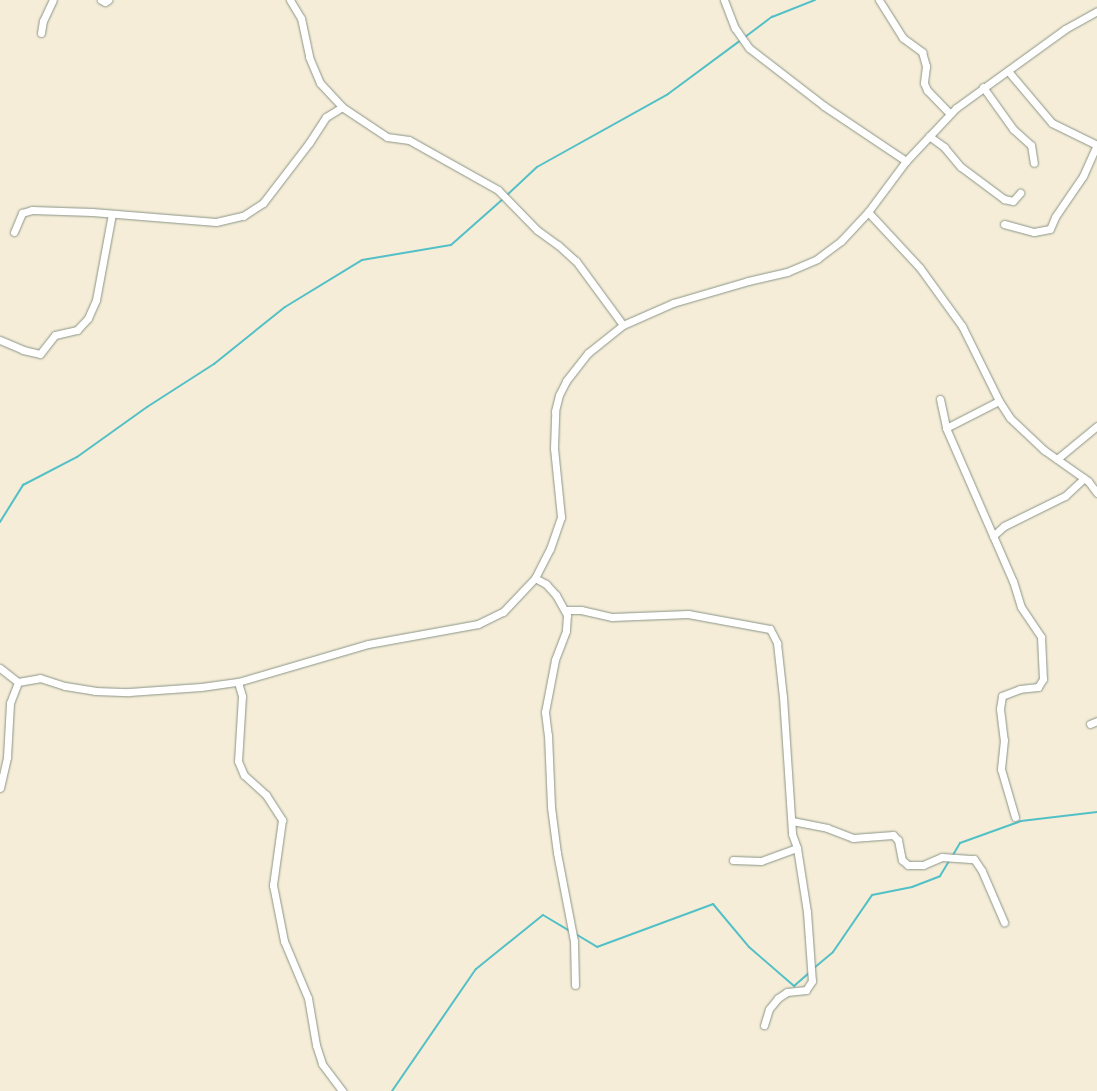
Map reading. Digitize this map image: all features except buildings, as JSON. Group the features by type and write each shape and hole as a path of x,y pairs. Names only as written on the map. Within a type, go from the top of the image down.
{"street":[{"path":"41,33 43,21 53,0"},
{"path":"101,0 105,2 108,0"},
{"path":"290,0 301,18 309,57 320,83 342,107 387,137 409,140 498,190 537,230 576,261 623,325"},
{"path":"724,0 735,28 750,48 824,106 906,161"},
{"path":"879,0 903,38 922,52 926,66 924,83 927,90 950,114"},
{"path":"0,668 18,682 40,678 80,689 129,692 201,687 238,682 339,651 408,636 478,624 503,612 535,578 550,549 561,517 554,448 555,411 559,395 588,353 623,325 673,303 748,280 787,272 817,259 841,242 868,212 906,161 950,114 982,86 1008,71 1065,29 1097,11"},
{"path":"1004,224 1034,232 1050,229 1055,217 1083,176 1097,145 1052,123 1008,71"},
{"path":"982,86 1013,129 1030,145 1034,163"},
{"path":"14,232 22,213 32,210 216,222 243,216 263,203 310,143 326,117 342,107"},
{"path":"929,136 944,147 961,167 1004,200 1013,201 1020,193"},
{"path":"868,212 920,268 962,326 999,401 1010,418 1044,450 1084,478 1097,493"},
{"path":"0,340 24,350 40,354 55,335 77,330 88,318 96,300 112,214"},
{"path":"940,398 946,428 1013,581 1021,607 1040,637 1044,664 1043,679 1038,687 1020,689 1002,696 1000,709 1004,740 1001,769 1015,817"},
{"path":"946,428 999,401"},
{"path":"1057,459 1097,426"},
{"path":"993,536 1004,526 1065,496 1084,478"},
{"path":"535,578 546,584 567,615 566,631 555,660 545,712 548,735 551,807 557,853 574,941 575,985"},
{"path":"565,610 581,610 612,617 688,614 770,629 777,643 783,697 792,834 797,848 807,912 812,982 806,990 787,992 778,998 769,1009 764,1025"},
{"path":"0,788 7,757 10,703 18,682"},
{"path":"238,682 242,696 238,761 244,774 266,795 282,820 273,886 284,941 308,998 316,1045 322,1064 342,1091"},
{"path":"792,821 827,828 853,838 893,835 898,840 902,860 908,865 924,865 942,857 974,859 982,871 1004,922"},
{"path":"733,860 761,861 797,848"}],"waterway":[{"path":"745,37 772,17 815,0"},
{"path":"506,196 537,167 668,94 741,40"},
{"path":"0,522 23,485 77,457 147,407 214,364 285,307 362,260 451,245 503,199"},
{"path":"953,855 960,843 1021,821 1097,812"},
{"path":"814,968 833,952 872,895 912,887 940,876 949,861"},
{"path":"574,933 597,947 713,904 749,947 794,986 809,973"},
{"path":"392,1091 476,969 543,915 570,931"}]}
